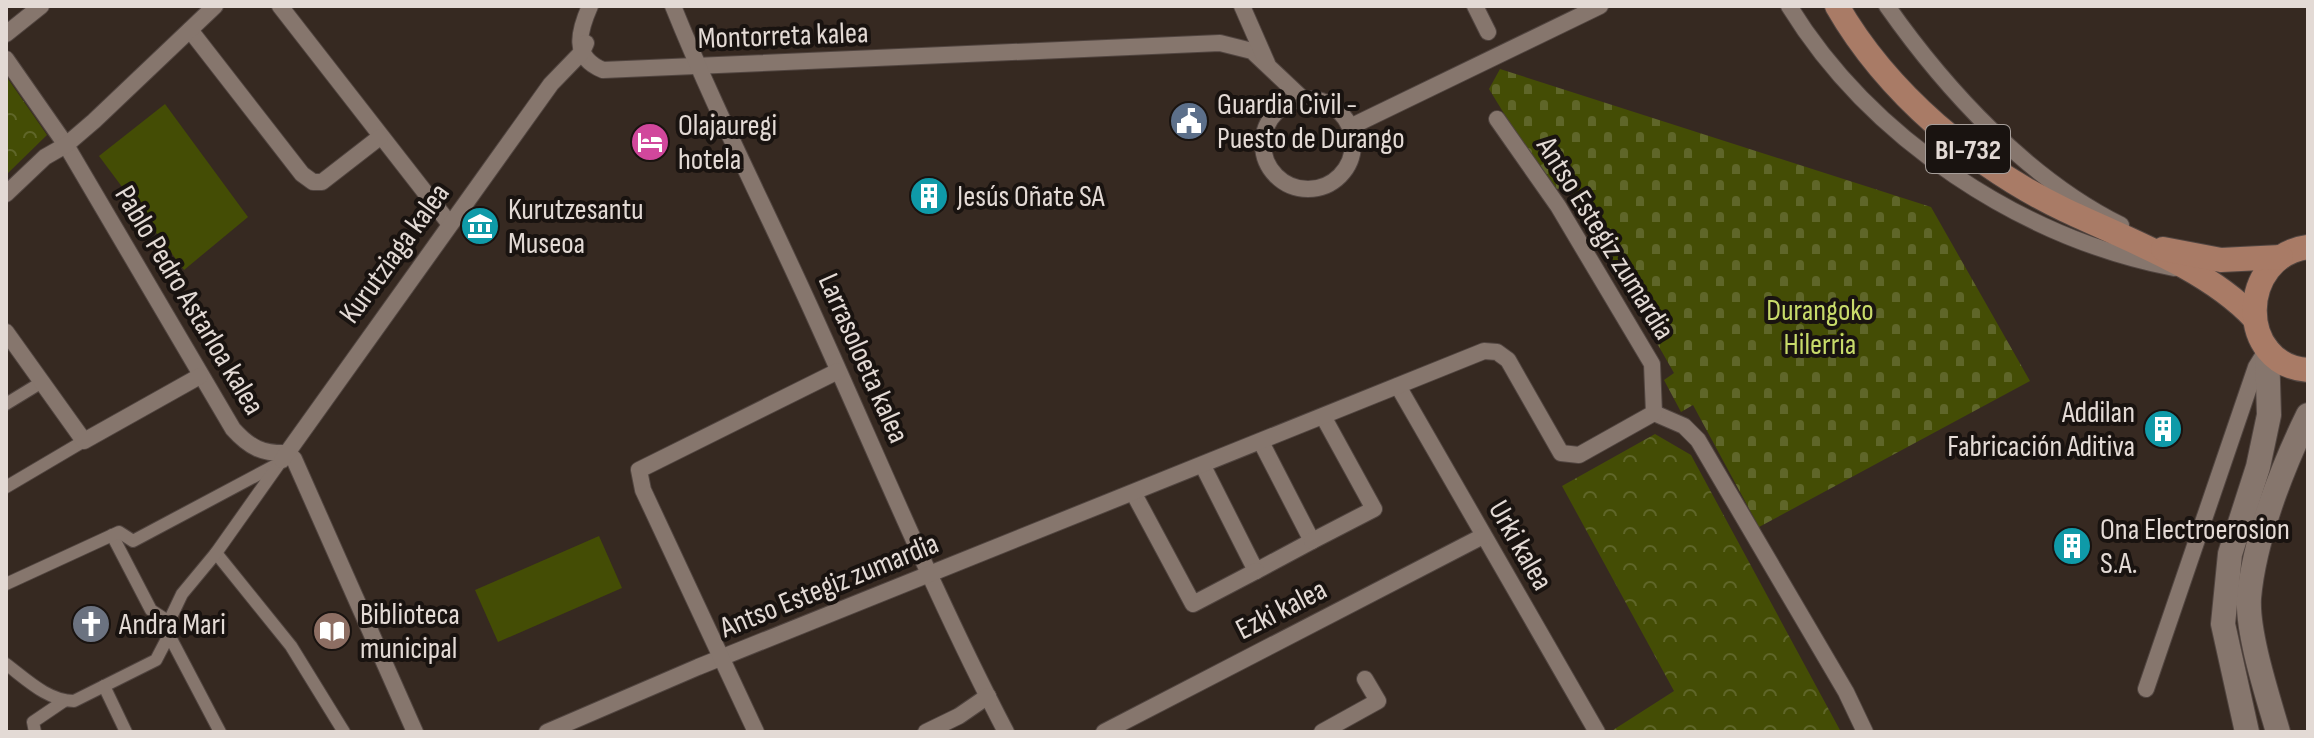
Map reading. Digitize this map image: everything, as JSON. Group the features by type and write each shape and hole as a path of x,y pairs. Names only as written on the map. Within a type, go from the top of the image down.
{"main road":[{"name":"BI-732","path":"1837,6 1882,67 1938,126 2002,175 2137,244 2187,262 2254,318 2267,349"},
{"name":"BI-732","path":"2187,262 2221,260 2299,247"},
{"name":"BI-732","path":"2254,318 2258,284 2299,247"},
{"path":"2267,349 2283,362 2308,370"},
{"path":"2247,732 2223,624 2230,554 2258,467 2269,415 2267,349"},
{"path":"2278,732 2260,665 2249,600 2269,506 2308,415"}],"street":[{"path":"6,34 41,6"},
{"path":"6,194 45,157 66,145 215,6"},
{"path":"280,6 449,223"},
{"name":"Larrasoloeta kalea","path":"673,6 697,66 1006,732"},
{"path":"1242,6 1265,50 1279,109"},
{"path":"1475,6 1488,32"},
{"path":"1350,127 1600,6"},
{"path":"1789,6 1838,72 1886,121 1924,154 1986,195 2082,239 2144,262 2187,262"},
{"path":"587,58 590,7"},
{"path":"1894,10 1957,96 2002,140 2061,187 2187,262"},
{"path":"190,30 302,174 313,182 322,182 380,137"},
{"name":"Montorreta kalea","path":"587,58 603,70 1205,43 1240,46 1252,51 1303,99"},
{"name":"Kurutziaga kalea","path":"283,458 449,223 558,77 587,58"},
{"name":"Pablo Pedro Astarloa kalea","path":"6,59 66,145 200,376 242,439 253,449 283,458"},
{"path":"1303,99 1331,105 1350,127 1352,155 1347,168 1325,187 1297,189 1273,174 1262,147 1264,133 1279,109 1303,99"},
{"name":"Antso Estegiz zumardia","path":"547,732 722,658 1484,351 1497,352 1508,360 1561,453 1579,455 1654,413 1652,364 1558,206 1497,119"},
{"path":"6,332 84,441"},
{"path":"2146,689 2256,367 2267,349"},
{"path":"756,732 643,490 639,470 838,371"},
{"path":"6,487 200,376"},
{"path":"6,404 42,382"},
{"name":"Urki kalea","path":"1398,386 1597,732"},
{"path":"1654,413 1684,426 1698,440 1865,732"},
{"path":"1134,494 1193,604 1374,509 1324,418"},
{"path":"1261,442 1312,541"},
{"path":"6,664 46,694 64,701 74,701 156,660 182,594 216,553 283,458"},
{"path":"6,584 119,532 133,541 283,458 294,459 415,732"},
{"path":"1203,466 1256,571"},
{"path":"112,535 151,610 170,629 220,732"},
{"name":"Ezki kalea","path":"1104,732 1483,536"},
{"path":"216,553 291,646 344,732"},
{"path":"1322,732 1378,701 1365,679"},
{"path":"104,686 126,732"},
{"path":"926,732 959,716 988,696"},
{"path":"35,732 33,722 64,701"}],"green space":[{"name":"Durangoko Hilerria","path":"1500,69 1931,207 2030,381 1759,527 1693,405 1681,412 1664,380 1674,373 1565,182 1558,189 1549,187 1489,89"},
{"path":"6,76 47,135 6,175"},
{"path":"165,104 248,217 184,270 99,156"},
{"path":"1655,434 1691,455 1841,732 1610,732 1674,691 1562,486"},
{"path":"599,536 622,588 498,642 475,590"}],"place":[{"name":"Guardia Civil - Puesto de Durango","path":"1189,121"},
{"name":"Olajauregi hotela","path":"650,142"},
{"name":"Jesús Oñate SA","path":"929,196"},
{"name":"Kurutzesantu Museoa","path":"480,226"},
{"name":"Addilan Fabricación Aditiva","path":"2163,429"},
{"name":"Ona Electroerosion S.A.","path":"2072,546"},
{"name":"Andra Mari","path":"91,624"},
{"name":"Biblioteca municipal","path":"332,631"}]}
